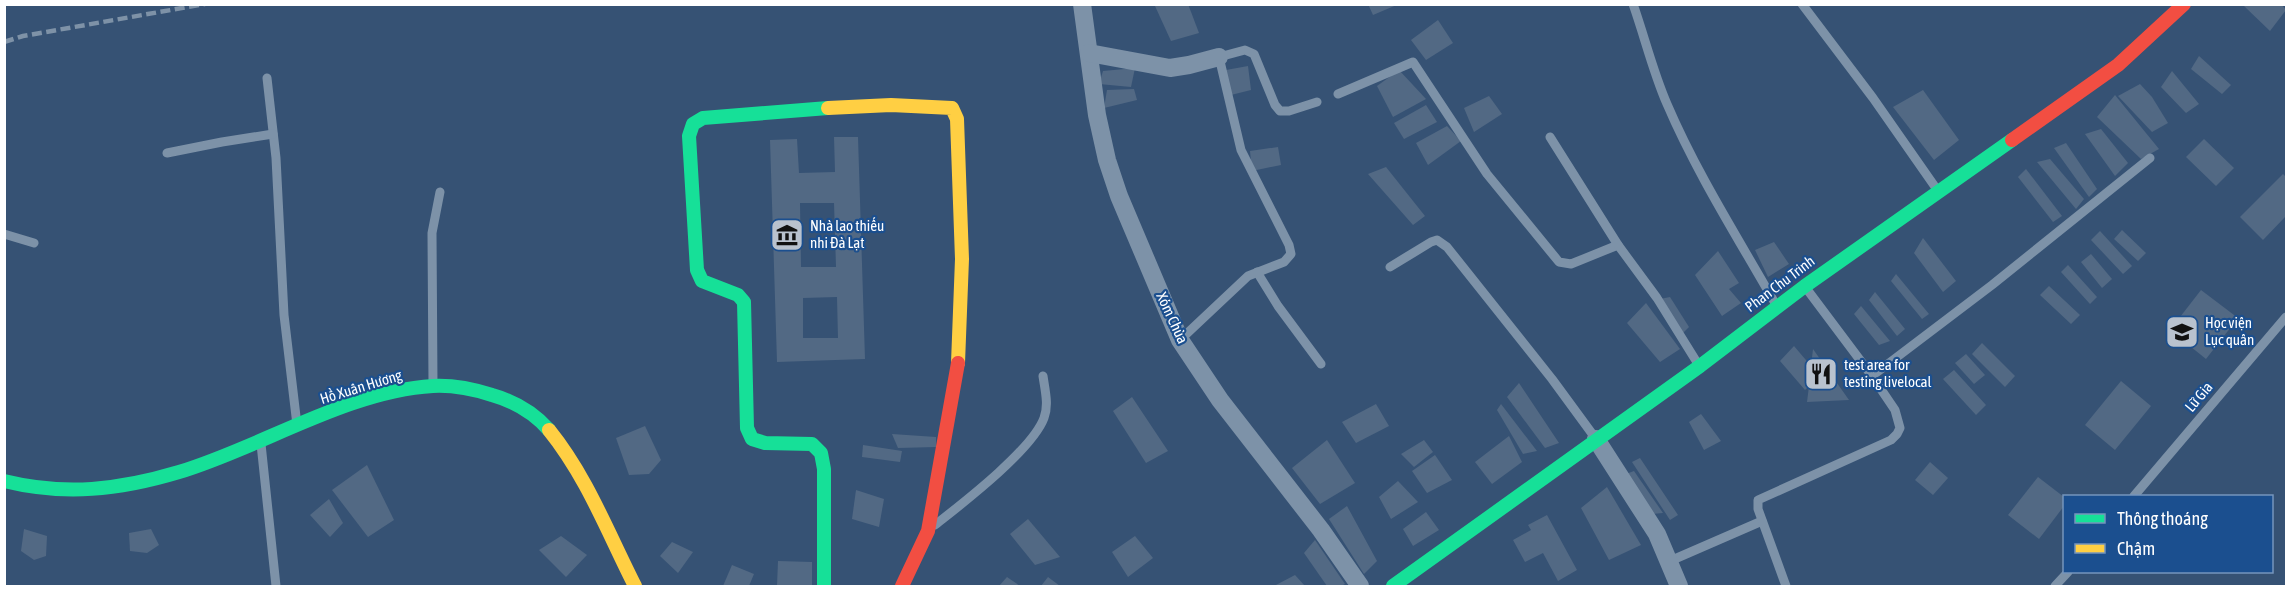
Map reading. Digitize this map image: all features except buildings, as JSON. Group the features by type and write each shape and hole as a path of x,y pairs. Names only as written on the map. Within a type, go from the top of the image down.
{"main road":[{"name":"Phan Chu Trinh","path":"1393,586 1700,366 1805,286 1938,191 2036,125 2118,64 2184,4"},
{"path":"824,586 824,470 821,453 812,444 765,443 752,439 747,428 744,302 738,295 702,281 698,270 688,136 693,124 704,118 861,107 927,106 952,108 957,119 962,259 958,362 928,531 902,586"},
{"name":"Hồ Xuân Hương","path":"4,481 28,489 53,492 77,493 108,489 171,473 384,395 433,385 461,386 490,393 517,405 546,426 575,464 601,511 632,585"}],"street":[{"name":"Xóm Chùa","path":"1082,4 1097,115 1110,169 1119,196 1180,340 1220,400 1321,530 1360,586"},
{"path":"1089,53 1170,68 1189,66 1219,57"},
{"path":"1596,439 1657,534 1679,586"}],"lane":[{"path":"1633,4 1656,78 1667,105 1701,176 1777,307"},
{"path":"1802,4 1873,98 1938,191"},
{"path":"1180,340 1234,288 1257,272 1284,262 1291,254 1289,245 1241,150 1219,57 1245,50 1254,54 1258,58 1275,105 1280,111 1288,111 1317,102"},
{"path":"1338,94 1413,62 1487,174 1559,262 1571,264 1618,245"},
{"path":"267,78 273,134 284,315 297,426"},
{"path":"167,153 273,134"},
{"path":"1550,137 1618,245 1657,298 1700,366"},
{"path":"1872,376 1992,285 2150,158"},
{"path":"433,385 432,233 440,192"},
{"path":"4,234 34,243"},
{"path":"1390,267 1431,242 1437,240 1447,247 1552,379 1596,439"},
{"path":"1257,272 1278,306 1321,364"},
{"path":"1786,586 1758,510 1758,500 1870,449 1898,434 1900,428 1899,418 1872,376 1805,286"},
{"name":"Lữ Gia","path":"2135,495 2286,317"},
{"path":"928,531 1009,463 1035,433 1044,419 1047,406 1043,376"},
{"path":"261,441 276,586"},
{"path":"1670,561 1762,521"},
{"path":"2055,586 2067,573"}],"railway":[{"path":"4,42 23,36 205,4"}],"traffic: fast":[{"path":"824,586 824,469 821,453 812,444 765,443 752,439 747,428 744,302 738,295 702,281 697,270 689,136 693,124 703,118 828,108"},
{"path":"1393,586 1700,366 1805,286 2012,140"},
{"path":"4,481 27,486 70,489 92,489 135,483 179,472 210,461 369,398 401,390 433,386 463,388 500,398 530,413 549,430"}],"traffic: slow":[{"path":"828,108 891,105 952,108 957,119 962,259 958,363"},
{"path":"549,430 586,486 635,586"}],"traffic: jam":[{"path":"2012,140 2118,65 2184,4"},
{"path":"902,586 928,531 958,363"}],"place":[{"name":"Nhà lao thiếu nhi Đà Lạt","path":"787,235"},
{"name":"Học viện Lục quân","path":"2182,332"},
{"name":"test area for testing livelocal","path":"1821,374"}]}
